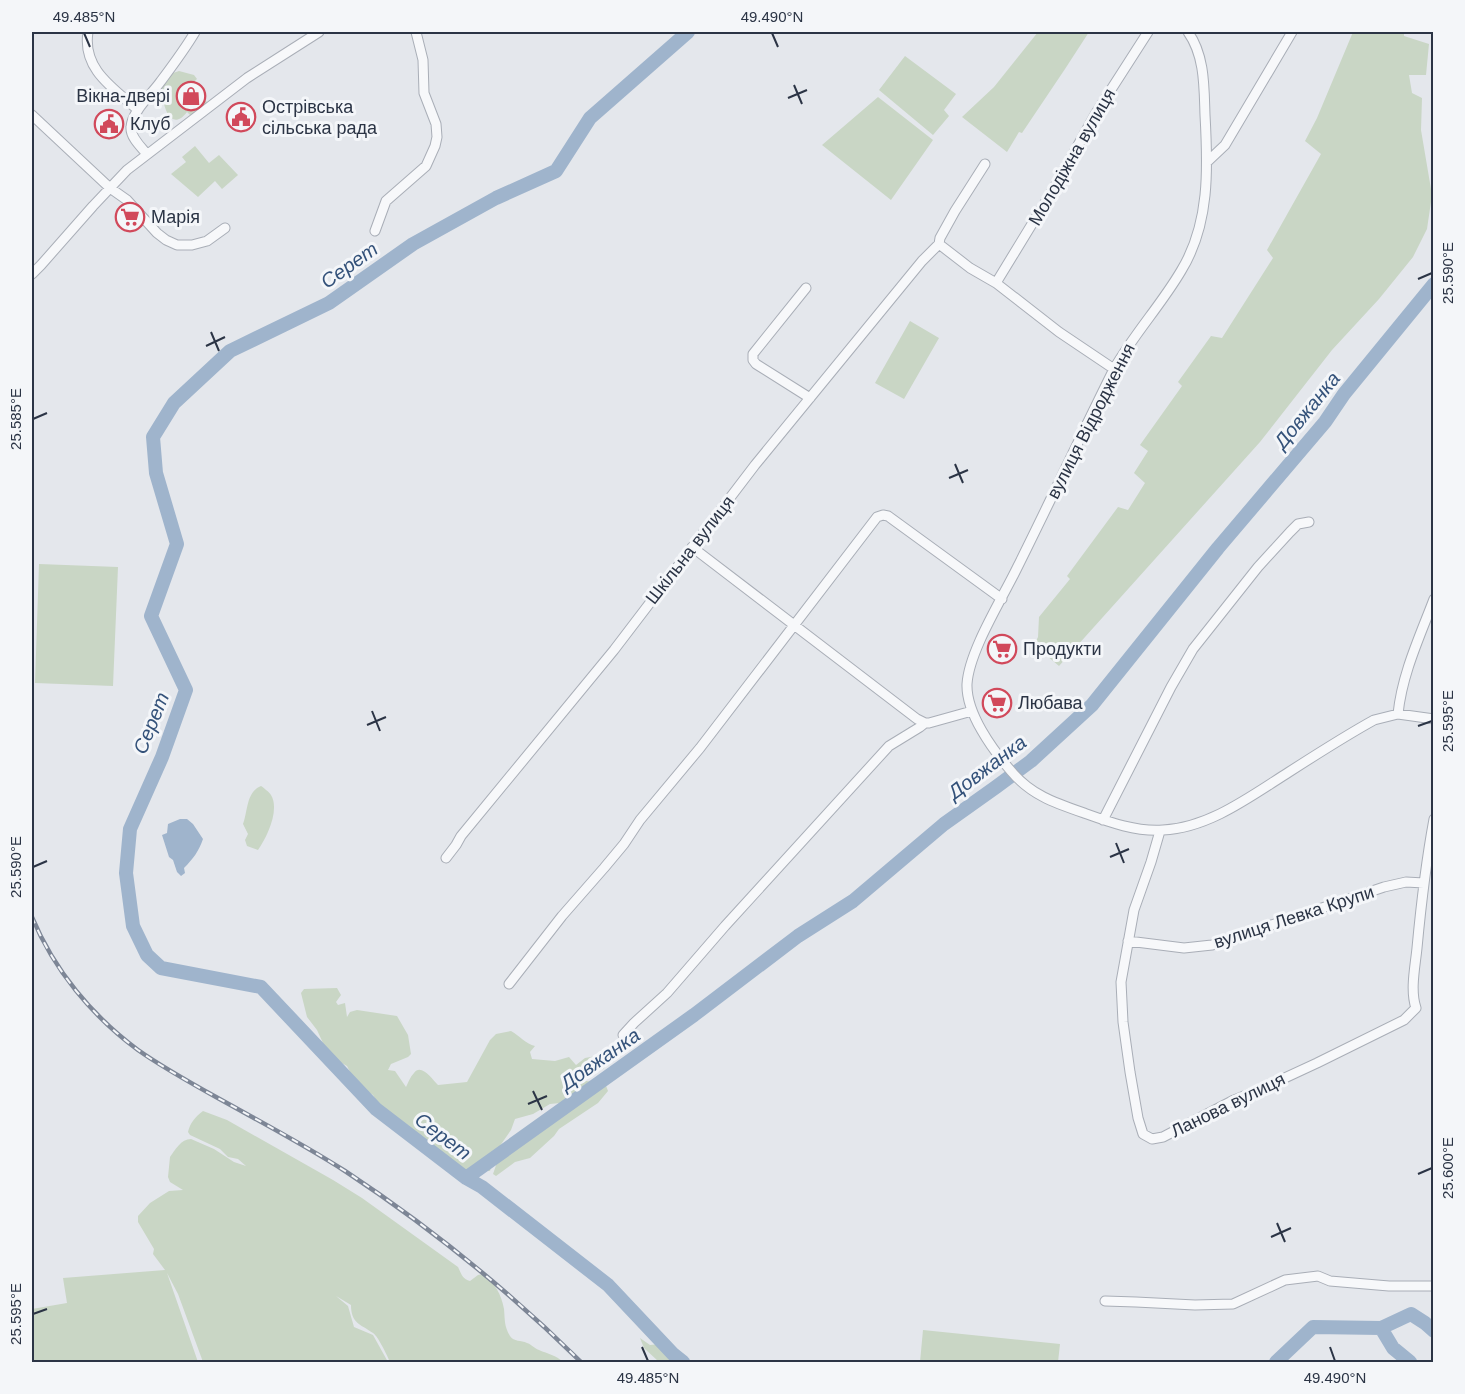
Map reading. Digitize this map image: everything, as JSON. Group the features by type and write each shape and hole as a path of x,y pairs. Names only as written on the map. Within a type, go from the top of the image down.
{"street":[{"path":"88,32 86,43 95,70 138,110"},
{"path":"147,154 130,130 132,122 138,110 160,83 195,32"},
{"path":"32,274 127,170 247,78 319,32"},
{"path":"375,231 386,201 426,166 437,138 436,124 424,93 423,60 416,32"},
{"name":"Молодіжна вулиця","path":"996,283 1054,188 1096,113 1148,32"},
{"name":"вулиця Відродження","path":"1160,831 1103,820 1039,796 1019,782 987,738 972,711 968,691 970,665 982,638 1114,369 1125,349 1168,291 1194,244 1202,219 1207,162 1204,78 1199,54 1188,32"},
{"path":"1207,162 1225,145 1292,32"},
{"path":"32,115 110,188 127,200 166,240 177,245 192,245 207,241 225,228"},
{"name":"Шкільна вулиця","path":"446,858 461,836 614,650 810,398 922,261 939,244 955,211 985,164"},
{"path":"939,244 970,268 996,283 1059,332 1114,369"},
{"path":"806,288 753,354 753,360 810,398"},
{"path":"509,984 700,748 877,517 888,516 1002,599"},
{"path":"1103,820 1171,687 1194,649 1274,549 1298,524 1309,522"},
{"path":"692,547 891,700 925,723"},
{"path":"1398,714 1400,697 1410,663 1434,599"},
{"path":"623,1035 667,993 889,746 925,723 972,711"},
{"path":"1160,831 1182,828 1222,813 1374,720 1398,714 1434,719"},
{"name":"Ланова вулиця","path":"1160,831 1134,910 1121,982 1123,1022 1138,1118 1143,1134 1152,1139 1163,1137 1234,1100 1262,1089 1404,1020 1416,1008 1413,1000 1414,979 1426,891 1425,866 1434,819"},
{"name":"вулиця Левка Крупи","path":"1128,941 1184,948 1212,945 1384,887 1406,882 1426,891"},
{"path":"1105,1301 1195,1305 1233,1304 1286,1280 1318,1276 1330,1281 1389,1286 1434,1286"}],"green space":[{"path":"1038,32 1089,32 1007,152 962,117 994,87"},
{"path":"1353,32 1404,32 1404,36 1429,44 1426,75 1409,75 1412,93 1422,98 1421,130 1432,195 1427,229 1413,257 1379,299 1332,350 1260,442 1059,666 1034,645 1038,637 1039,617 1070,579 1067,576 1118,507 1128,510 1145,483 1134,473 1148,451 1140,445 1182,386 1178,382 1211,336 1222,338 1273,258 1267,250 1321,154 1305,141"},
{"path":"905,56 956,94 944,110 949,116 933,135 879,90"},
{"path":"179,71 194,75 197,79 176,96 178,103 185,107 200,95 208,103 191,116 187,112 174,120 168,115 163,100 167,101 172,98 165,94 162,88 167,75"},
{"path":"878,97 933,140 891,200 822,145"},
{"path":"195,146 209,163 219,155 238,175 222,189 215,181 198,197 171,174 186,162 182,157"},
{"path":"910,321 939,338 904,399 875,383"},
{"path":"39,564 118,567 113,686 35,683"},
{"path":"261,786 271,795 274,808 268,831 258,850 247,846 245,840 248,834 243,824 250,797"},
{"path":"337,988 341,995 336,1002 338,1005 345,1003 347,1017 350,1012 357,1010 397,1016 408,1035 411,1054 391,1064 388,1070 395,1071 406,1087 417,1070 426,1073 438,1085 467,1082 490,1040 496,1034 511,1031 535,1046 530,1052 532,1059 555,1061 569,1057 576,1065 585,1058 596,1056 601,1062 608,1064 586,1078 586,1081 605,1083 608,1091 598,1103 559,1129 530,1158 515,1162 496,1176 493,1174 501,1151 526,1128 560,1103 550,1104 533,1114 515,1119 511,1130 495,1153 490,1171 460,1172 436,1154 421,1149 409,1126 385,1117 373,1095 356,1084 347,1066 329,1056 317,1030 307,1017 301,993 304,989"},
{"path":"203,1111 227,1120 362,1198 458,1267 465,1279 470,1281 483,1274 494,1285 501,1298 506,1326 512,1338 555,1356 563,1362 390,1362 375,1335 355,1319 351,1305 336,1296 348,1306 354,1327 373,1335 388,1362 203,1362 178,1294 167,1273 198,1362 32,1362 32,1309 67,1303 63,1278 165,1270 153,1254 154,1249 138,1222 138,1216 150,1203 169,1191 183,1190 170,1182 168,1177 170,1157 181,1143 191,1139 246,1166 238,1159 228,1157 220,1149 190,1135 188,1132 192,1123"},
{"path":"923,1330 1060,1344 1058,1362 920,1362"},
{"path":"640,1338 650,1345 660,1344 665,1347 673,1354 677,1362 659,1362 644,1348"}],"water":[{"path":"187,819 193,824 203,839 195,855 184,868 185,873 181,876 169,857 162,835 167,833 168,824"}],"waterway":[{"name":"Серет","path":"683,1362 608,1285 482,1187 466,1178 376,1109 261,987 161,968 147,955 133,926 126,873 130,829 162,757 186,690 151,616 177,544 156,473 153,437 174,403 230,351 329,303 413,244 496,198 556,171 590,118 688,32"},
{"name":"Довжанка","path":"466,1178 694,1015 798,936 853,901 944,824 1031,761 1092,705 1218,548 1325,422 1344,394 1434,284"},
{"path":"1381,1328 1411,1314 1434,1331"},
{"name":"Серет","path":"1276,1362 1313,1327 1381,1328 1393,1348 1410,1362"}],"railway":[{"path":"32,917 51,955 76,991 121,1037 166,1068 313,1151 377,1192 497,1285 581,1362"}],"place":[{"name":"Вікна-двері","path":"191,96"},
{"name":"Острівська сільська рада","path":"241,117"},
{"name":"Клуб","path":"109,124"},
{"name":"Марія","path":"130,217"},
{"name":"Продукти","path":"1002,649"},
{"name":"Любава","path":"997,703"}]}
